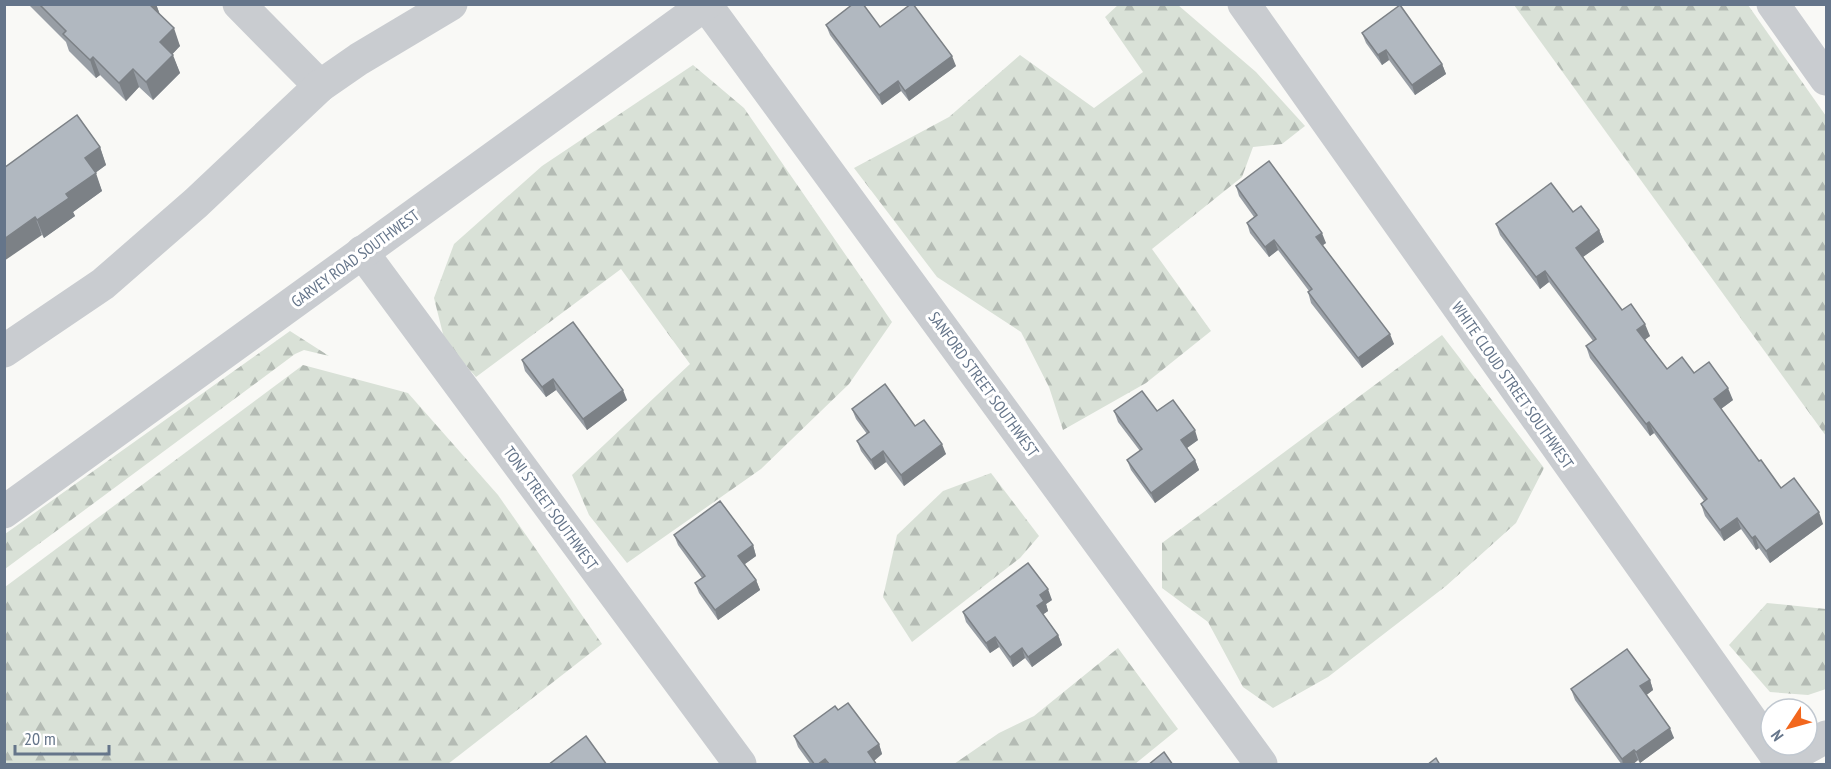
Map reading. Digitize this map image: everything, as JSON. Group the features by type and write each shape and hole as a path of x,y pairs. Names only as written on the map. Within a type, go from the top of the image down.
{"street":[{"path":"239,4 320,87"},
{"path":"4,351 103,284 196,203 320,87 359,59 451,4"},
{"name":"GARVEY ROAD SOUTHWEST","path":"4,512 706,4"},
{"name":"SANFORD STREET SOUTHWEST","path":"706,4 1261,765"},
{"name":"WHITE CLOUD STREET SOUTHWEST","path":"1244,4 1780,764"},
{"path":"1773,4 1827,79"},
{"name":"TONI STREET SOUTHWEST","path":"362,252 740,765"},
{"path":"1780,764 1827,737"}],"green space":[{"path":"1119,4 1178,5 1256,72 1305,126 1282,144 1253,147 1242,177 1152,249 1211,331 1146,383 1063,430 1049,387 1021,332 937,277 854,168 949,117 1020,55 1094,108 1143,72 1105,17"},
{"path":"1514,5 1748,5 1826,116 1826,436"},
{"path":"693,65 744,108 892,322 849,384 761,469 627,563 589,515 572,475 690,364 621,269 476,377 445,342 434,298 454,244 542,166"},
{"path":"290,331 329,356 304,350 295,354 5,569 5,534"},
{"path":"1442,335 1544,468 1516,523 1446,586 1328,677 1273,708 1243,687 1208,622 1162,588 1162,543"},
{"path":"303,365 408,393 498,495 602,644 448,764 5,764 5,587"},
{"path":"991,473 1039,536 1020,558 912,642 883,597 897,535 943,491"},
{"path":"1767,603 1826,609 1826,689 1808,695 1770,692 1729,645"},
{"path":"1118,648 1178,729 1135,764 954,764 999,733 1034,716"}],"building":[{"path":"39,4 149,4 174,28 160,42 173,55 146,82 133,69 119,83 93,57 90,60 63,34 66,31"},
{"path":"853,4 863,4 880,27 913,4 952,56 905,91 898,81 879,95 826,25"},
{"path":"1400,5 1442,64 1412,85 1386,50 1378,55 1362,33"},
{"path":"77,115 100,147 85,158 96,173 66,194 69,198 37,220 35,217 4,239 4,168"},
{"path":"1269,161 1322,233 1316,237 1390,334 1358,358 1308,292 1312,289 1274,240 1265,247 1247,223 1257,215 1236,186"},
{"path":"1551,183 1573,212 1581,206 1599,230 1576,248 1622,310 1631,304 1645,324 1637,330 1667,369 1682,357 1694,373 1709,362 1728,388 1714,399 1759,461 1761,460 1781,488 1794,478 1819,512 1766,551 1755,536 1752,538 1737,518 1720,530 1701,504 1707,499 1649,422 1646,424 1586,346 1596,339 1545,271 1536,277 1496,224"},
{"path":"573,322 623,390 583,419 553,379 542,387 522,360"},
{"path":"885,384 915,426 924,420 942,444 901,475 883,451 871,460 857,441 869,432 852,409"},
{"path":"1142,391 1157,411 1173,400 1195,430 1181,440 1195,460 1151,493 1127,460 1142,449 1114,411"},
{"path":"720,501 753,545 738,556 756,580 715,610 695,583 705,576 674,535"},
{"path":"1028,563 1048,589 1040,595 1044,601 1037,606 1058,635 1028,657 1022,648 1010,657 995,637 986,643 963,612"},
{"path":"1627,649 1650,680 1640,686 1670,728 1622,759 1571,689"},
{"path":"848,703 879,744 868,752 877,765 830,765 825,759 815,765 794,736 835,706 838,710"},
{"path":"586,736 607,765 548,765"},
{"path":"1164,752 1173,765 1148,765"},
{"path":"1436,758 1440,765 1427,765"}]}
